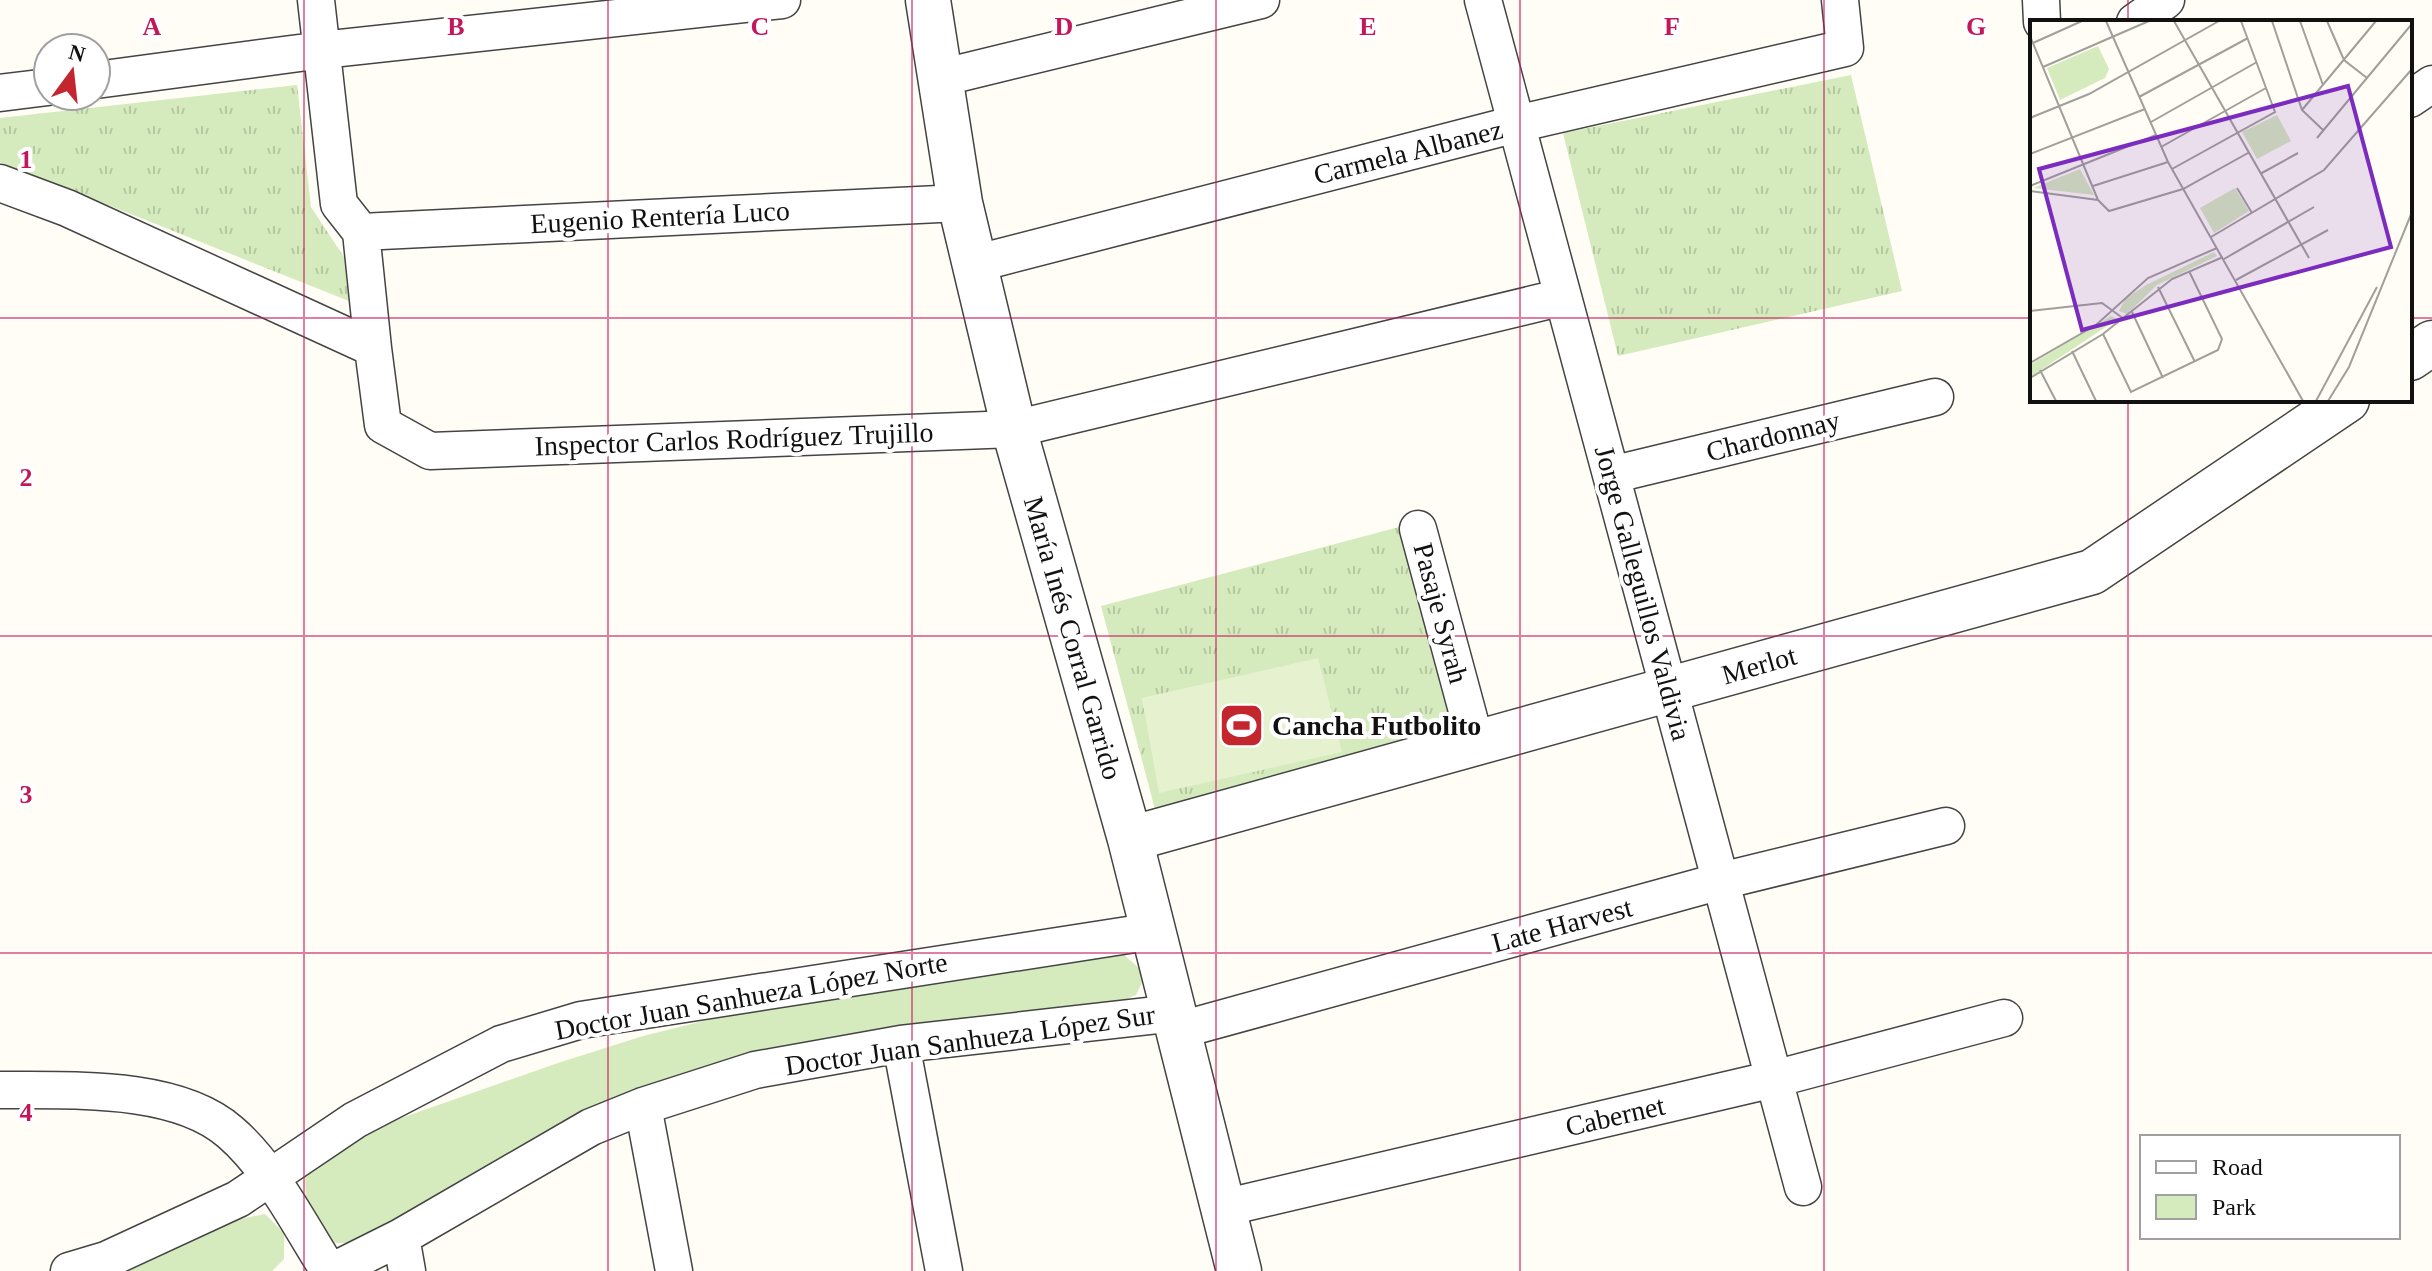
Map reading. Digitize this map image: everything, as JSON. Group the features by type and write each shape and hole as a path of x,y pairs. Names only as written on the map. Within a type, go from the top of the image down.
{"street":[{"path":"316,0 339,204 361,232 373,348"},
{"path":"112,78 322,50 782,0"},
{"name":"María Inés Corral Garrido","path":"928,0 960,203 1014,429 1130,839 1239,1271"},
{"path":"940,78 1261,0"},
{"name":"Jorge Galleguillos Valdivia","path":"1483,0 1803,1187"},
{"name":"Carmela Albanez","path":"974,264 1516,124 1845,48 1840,0"},
{"path":"2041,0 2042,20"},
{"path":"2138,20 2166,0"},
{"path":"2412,98 2432,84"},
{"path":"0,93 32,89"},
{"path":"0,183 67,208 373,348"},
{"name":"Eugenio Rentería Luco","path":"361,232 960,203"},
{"name":"Inspector Carlos Rodríguez Trujillo","path":"373,348 383,425 430,451 1014,429 1563,297"},
{"path":"2412,357 2432,343"},
{"name":"Chardonnay","path":"1611,475 1935,397"},
{"name":"Merlot","path":"1130,839 2092,572 2344,402"},
{"name":"Pasaje Syrah","path":"1418,529 1476,744"},
{"name":"Late Harvest","path":"1178,1021 1946,826"},
{"name":"Doctor Juan Sanhueza López Norte","path":"69,1271 106,1260 238,1199 355,1120 501,1044 581,1020 1154,931"},
{"name":"Cabernet","path":"1223,1208 1774,1079 2004,1018"},
{"name":"Doctor Juan Sanhueza López Sur","path":"331,1271 404,1254 591,1127 643,1106 755,1070 901,1044 1178,1021"},
{"path":"901,1044 944,1271"},
{"path":"0,1090 119,1092 194,1110 230,1131 270,1177 331,1271"},
{"path":"643,1106 674,1271"}],"green space":[{"path":"1851,75 1902,291 1618,356 1563,133"},
{"path":"297,85 311,207 344,257 349,301 0,162 0,118 54,112 112,112 112,106"},
{"path":"1399,527 1457,723 1156,813 1101,606"},
{"name":"Cancha Futbolito","path":"1318,658 1342,752 1159,793 1142,698"},
{"path":"1106,954 1124,955 1146,974 1136,995 1117,1003 747,1056 636,1088 356,1243 333,1243 306,1202 305,1174 370,1129 643,1036 740,1012"},
{"path":"265,1214 284,1233 284,1259 272,1271 128,1271 236,1220"}],"place":[{"name":"Cancha Futbolito","path":"1241,725"}]}
